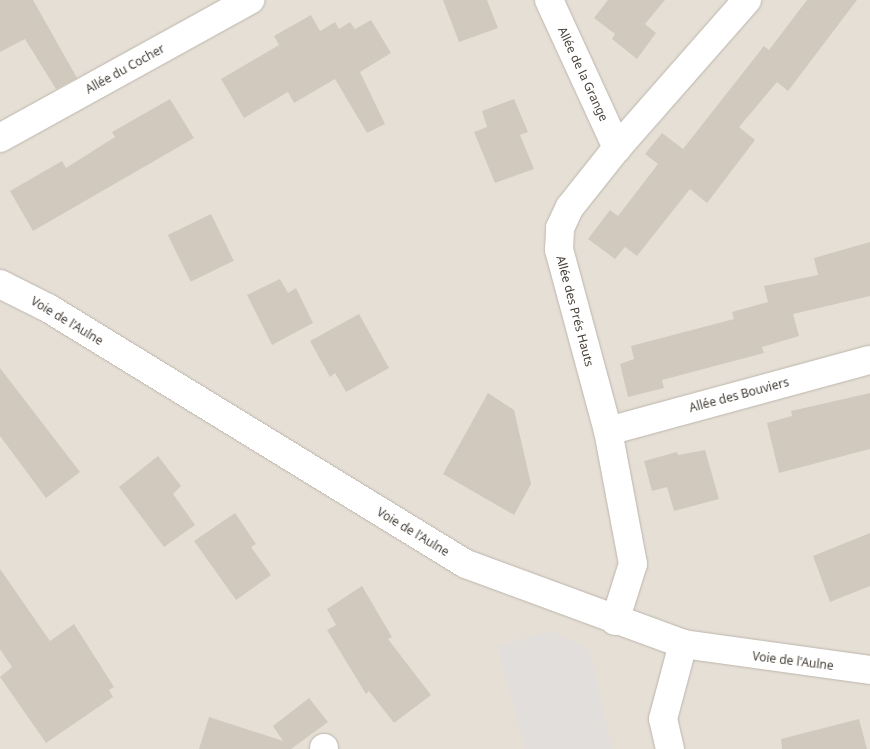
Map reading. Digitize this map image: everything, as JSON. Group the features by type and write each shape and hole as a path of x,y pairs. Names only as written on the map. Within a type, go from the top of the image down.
{"street":[{"name":"Allée du Cocher","path":"0,138 250,0"},
{"name":"Allée de la Grange","path":"549,0 617,148"},
{"name":"Allée des Prés Hauts","path":"615,621 633,564 608,432 559,250 560,228 570,207 617,148 747,0"},
{"name":"Voie de l'Aulne","path":"0,284 48,308 466,564 615,621 683,644 870,670"},
{"name":"Allée des Bouviers","path":"608,432 870,360"},
{"path":"670,749 663,719 683,644"}],"shaded area":[{"path":"0,0 870,0 870,749 0,749"},
{"path":"552,631 589,649 612,749 526,749 497,646"}],"building":[{"path":"0,0 33,0 77,78 56,89 25,39 0,52"},
{"path":"443,0 487,0 498,28 459,42"},
{"path":"608,0 665,0 645,24 656,33 637,59 612,39 615,34 594,18"},
{"path":"807,0 857,0 788,91 777,82 739,127 755,140 707,203 690,189 637,256 625,247 615,259 588,239 610,210 618,216 658,164 645,154 662,133 683,149 764,46 769,50"},
{"path":"311,15 320,31 335,22 339,29 350,22 355,29 371,20 391,53 360,72 385,124 367,133 335,79 294,103 288,92 244,118 221,79 279,45 274,36"},
{"path":"170,99 194,138 33,231 10,191 62,161 66,168 115,137 112,132"},
{"path":"514,99 528,132 520,135 534,169 495,183 474,132 487,127 482,111"},
{"path":"211,214 234,261 191,282 168,235"},
{"path":"870,242 870,296 793,314 799,336 762,347 764,353 662,380 664,388 628,397 620,364 634,359 631,346 734,319 732,312 768,302 764,286 818,275 814,258"},
{"path":"280,279 288,293 296,288 313,323 272,345 247,295"},
{"path":"359,314 389,368 346,392 335,373 330,377 310,341"},
{"path":"0,368 80,472 46,498 0,436"},
{"path":"488,393 514,410 531,484 514,515 443,474"},
{"path":"870,393 870,449 779,473 767,423 792,416 791,411"},
{"path":"705,450 719,499 674,511 667,487 652,491 644,461 677,452 678,455"},
{"path":"158,456 181,486 173,494 195,525 164,547 119,487"},
{"path":"235,513 256,544 251,547 271,575 236,600 194,541"},
{"path":"870,533 870,586 830,602 813,556"},
{"path":"0,569 50,641 74,624 114,687 109,690 113,697 46,743 0,677 12,667 0,649"},
{"path":"362,586 392,637 388,639 431,695 394,723 369,691 366,694 327,630 336,625 327,609"},
{"path":"309,698 328,722 291,749 199,749 209,717 283,741 273,726"},
{"path":"859,719 867,749 782,749 781,739"}]}
